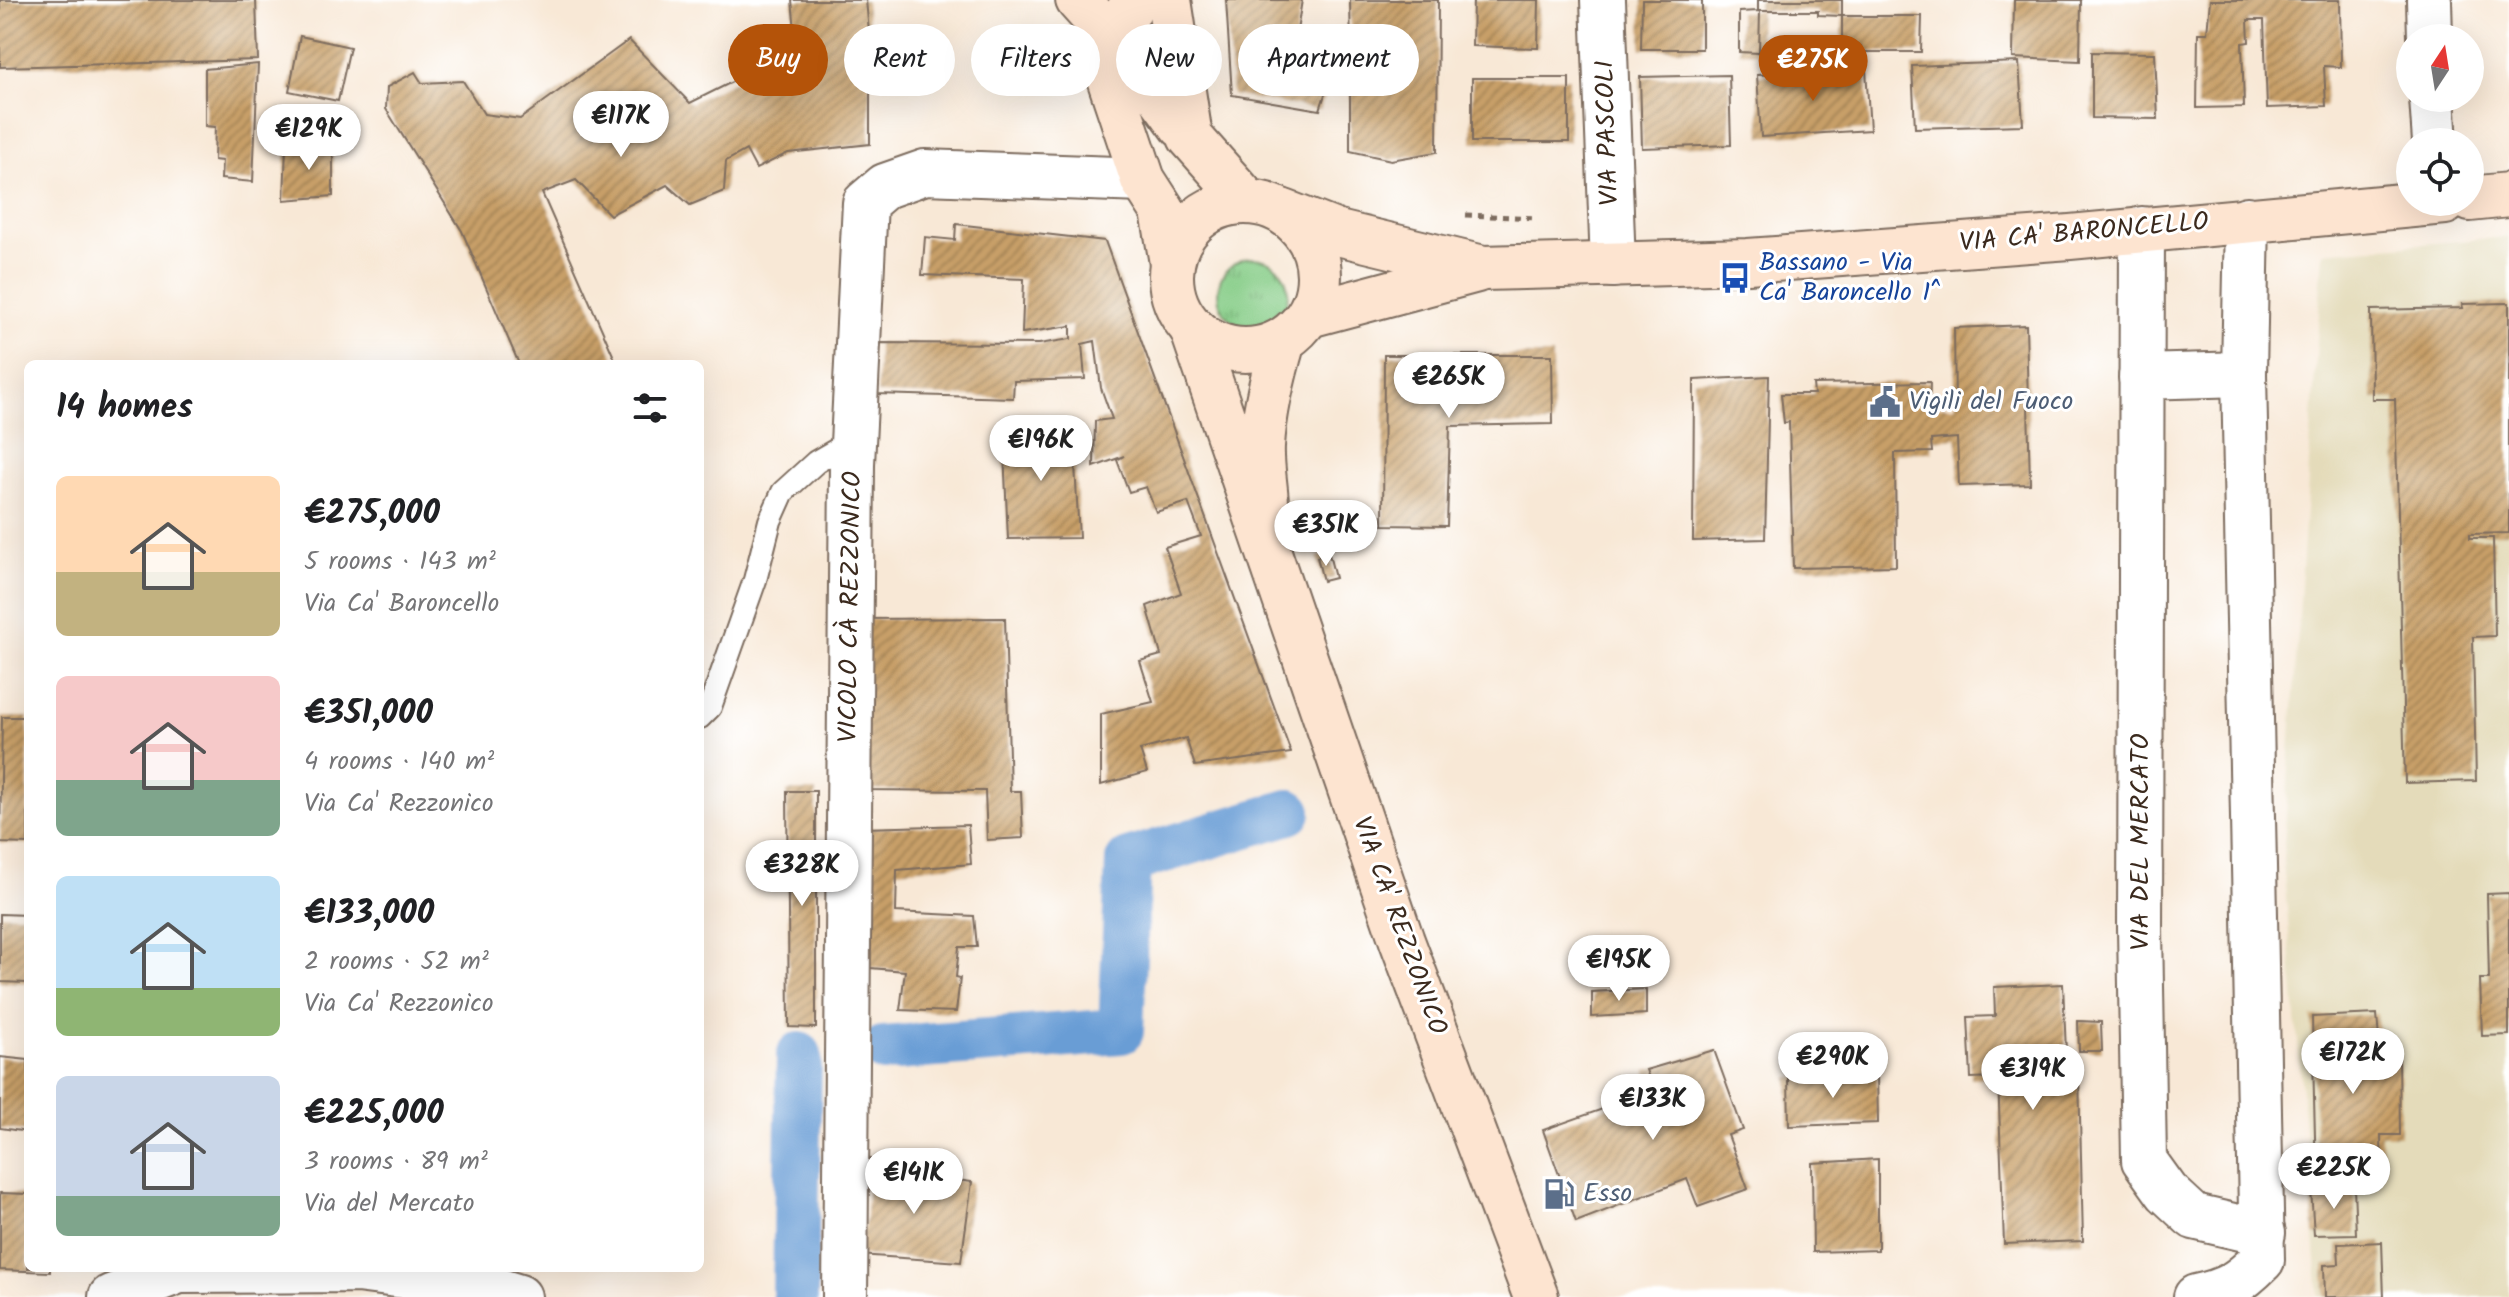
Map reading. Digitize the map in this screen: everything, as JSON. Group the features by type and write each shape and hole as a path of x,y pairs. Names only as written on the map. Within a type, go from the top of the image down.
{"main road":[{"path":"1078,0 1095,19 1125,18 1190,137"},
{"path":"1169,0 1190,137"},
{"name":"VIA CA' REZZONICO","path":"1125,18 1108,75 1143,180 1163,211 1172,263 1172,287 1178,309 1192,328 1402,941 1536,1297"},
{"name":"VIA CA' REZZONICO","path":"1190,137 1265,206 1302,227 1314,247 1320,270 1318,294 1296,328 1272,378 1262,449 1271,553"},
{"path":"2484,198 2509,195"},
{"path":"1172,263 1179,241 1194,222 1212,209 1265,206"},
{"name":"VIA CA' BARONCELLO","path":"1265,206 1338,233 1483,268 1748,261 2396,206"},
{"name":"VIA CA' BARONCELLO","path":"1296,328 1483,268"},
{"path":"1192,328 1208,341 1236,349 1265,348 1296,328"}],"street":[{"name":"VIA PASCOLI","path":"1603,0 1613,265"},
{"path":"2429,0 2430,24"},
{"name":"VICOLO CÀ REZZONICO","path":"845,1297 854,440 865,203 885,186 925,172 1143,180"},
{"path":"2196,1297 2225,1291 2262,1260 2244,374 2247,219"},
{"name":"VIA DEL MERCATO","path":"2142,229 2140,928 2144,1160 2167,1192 2194,1217 2263,1233"},
{"path":"2141,377 2244,374"},
{"path":"111,1297 176,1272"},
{"path":"380,1272 484,1286 519,1297"}],"lane":[{"path":"704,713 710,707 755,580 770,521 783,492 816,462 854,440"}],"path":[{"path":"1459,214 1612,220"}],"shaded area":[{"path":"2509,237 2509,1297 2319,1297 2283,860 2323,252"}],"green space":[{"path":"1253,258 1278,268 1288,293 1278,318 1253,328 1228,318 1218,293 1228,268"}],"building":[{"path":"0,0 256,0 258,60 0,67"},
{"path":"792,0 866,0 868,24 844,24 844,96 870,96 870,144 788,153 756,169 746,150 726,161 724,191 690,205 667,185 610,215 576,180 542,193 615,360 517,360 462,231 386,109 387,87 415,72 422,83 463,81 484,114 520,119 629,40 690,103 728,84 728,96 828,96 828,24 794,24"},
{"path":"1226,0 1302,0 1298,24 1238,24 1238,96 1324,96 1320,110 1232,95"},
{"path":"1350,0 1438,0 1437,152 1391,160 1350,151 1350,96 1419,96 1419,24 1350,24"},
{"path":"1473,0 1539,0 1538,48 1472,46"},
{"path":"1642,0 1702,0 1702,49 1641,49"},
{"path":"1758,0 1842,0 1842,16 1818,15 1818,11 1760,11 1759,53 1739,52 1739,12 1758,11"},
{"path":"2014,0 2081,0 2080,61 2013,58"},
{"path":"2210,0 2340,0 2341,67 2324,66 2326,106 2267,108 2264,20 2248,20 2249,42 2242,43 2244,107 2197,108 2198,33 2207,33"},
{"path":"1842,16 1922,16 1921,52 1861,52 1861,46 1842,45"},
{"path":"300,36 350,47 338,101 289,91"},
{"path":"2092,52 2155,53 2158,119 2092,118"},
{"path":"2019,62 2023,125 1915,128 1912,66"},
{"path":"258,64 253,182 221,179 222,161 214,160 215,127 205,126 205,69"},
{"path":"1866,69 1870,130 1761,137 1757,75"},
{"path":"1729,75 1731,145 1642,148 1640,77"},
{"path":"1472,78 1569,78 1569,142 1472,142"},
{"path":"286,146 333,147 333,196 284,200"},
{"path":"956,224 1105,241 1291,753 1195,766 1186,738 1140,750 1147,772 1101,785 1101,714 1153,702 1140,661 1161,655 1147,606 1181,593 1165,547 1201,536 1188,502 1156,512 1146,487 1129,492 1117,460 1124,456 1094,467 1095,421 1112,419 1101,388 1095,341 1082,344 1085,379 1014,381 1013,398 877,394 878,343 1039,344 1071,339 1071,326 1022,333 1024,279 922,275 925,237 955,240"},
{"path":"2509,303 2509,533 2470,534 2470,538 2493,538 2495,636 2473,637 2476,781 2405,783 2395,399 2372,399 2371,310 2463,308 2462,304"},
{"path":"2026,325 2030,484 1959,486 1957,438 1931,440 1932,452 1895,453 1896,566 1793,568 1789,422 1784,423 1781,394 1814,394 1813,384 1930,382 1929,406 1955,406 1954,328"},
{"path":"1384,355 1552,355 1553,424 1450,426 1447,526 1383,525"},
{"path":"1769,376 1765,539 1693,541 1694,380"},
{"path":"1073,427 1079,538 1008,539 1003,429"},
{"path":"1329,554 1335,578 1323,581 1317,557"},
{"path":"1005,618 1010,791 1021,791 1023,838 987,840 985,791 863,790 865,619"},
{"path":"2,717 24,717 24,844 0,843"},
{"path":"787,791 816,791 816,1028 789,1027"},
{"path":"968,825 971,864 897,870 896,912 974,916 977,947 959,947 956,977 960,978 956,1012 900,1010 905,971 859,967 864,828"},
{"path":"2509,893 2509,1035 2482,1036 2480,979 2489,979 2487,894"},
{"path":"0,914 24,915 24,983 0,982"},
{"path":"2063,984 2067,1074 2079,1075 2083,1241 2004,1244 1998,1077 1971,1078 1968,1017 1995,1016 1994,987"},
{"path":"1646,989 1646,1014 1592,1017 1592,992"},
{"path":"2377,1014 2380,1052 2399,1052 2400,1135 2381,1135 2382,1177 2316,1177 2312,1017"},
{"path":"2078,1021 2101,1022 2102,1051 2079,1051"},
{"path":"1714,1050 1743,1130 1728,1135 1748,1189 1698,1207 1687,1179 1576,1222 1543,1130 1654,1091 1646,1070"},
{"path":"0,1057 24,1060 24,1131 0,1128"},
{"path":"1877,1074 1878,1123 1789,1126 1788,1077"},
{"path":"869,1159 892,1160 891,1176 921,1175 972,1182 961,1262 859,1255 866,1215"},
{"path":"1878,1159 1878,1250 1813,1252 1812,1163"},
{"path":"2354,1188 2356,1234 2314,1235 2311,1189"},
{"path":"0,1193 24,1194 24,1271 0,1270"},
{"path":"2382,1242 2384,1297 2325,1297 2324,1265 2339,1264 2338,1244"}],"waterway":[{"path":"883,1049 1121,1031 1128,861 1289,812"},
{"path":"795,1297 799,1055"}],"place":[{"name":"Bassano - Via Ca' Baroncello 1^","path":"1735,278"},
{"name":"Vigili del Fuoco","path":"1885,402"},
{"name":"Esso","path":"1559,1194"}]}
